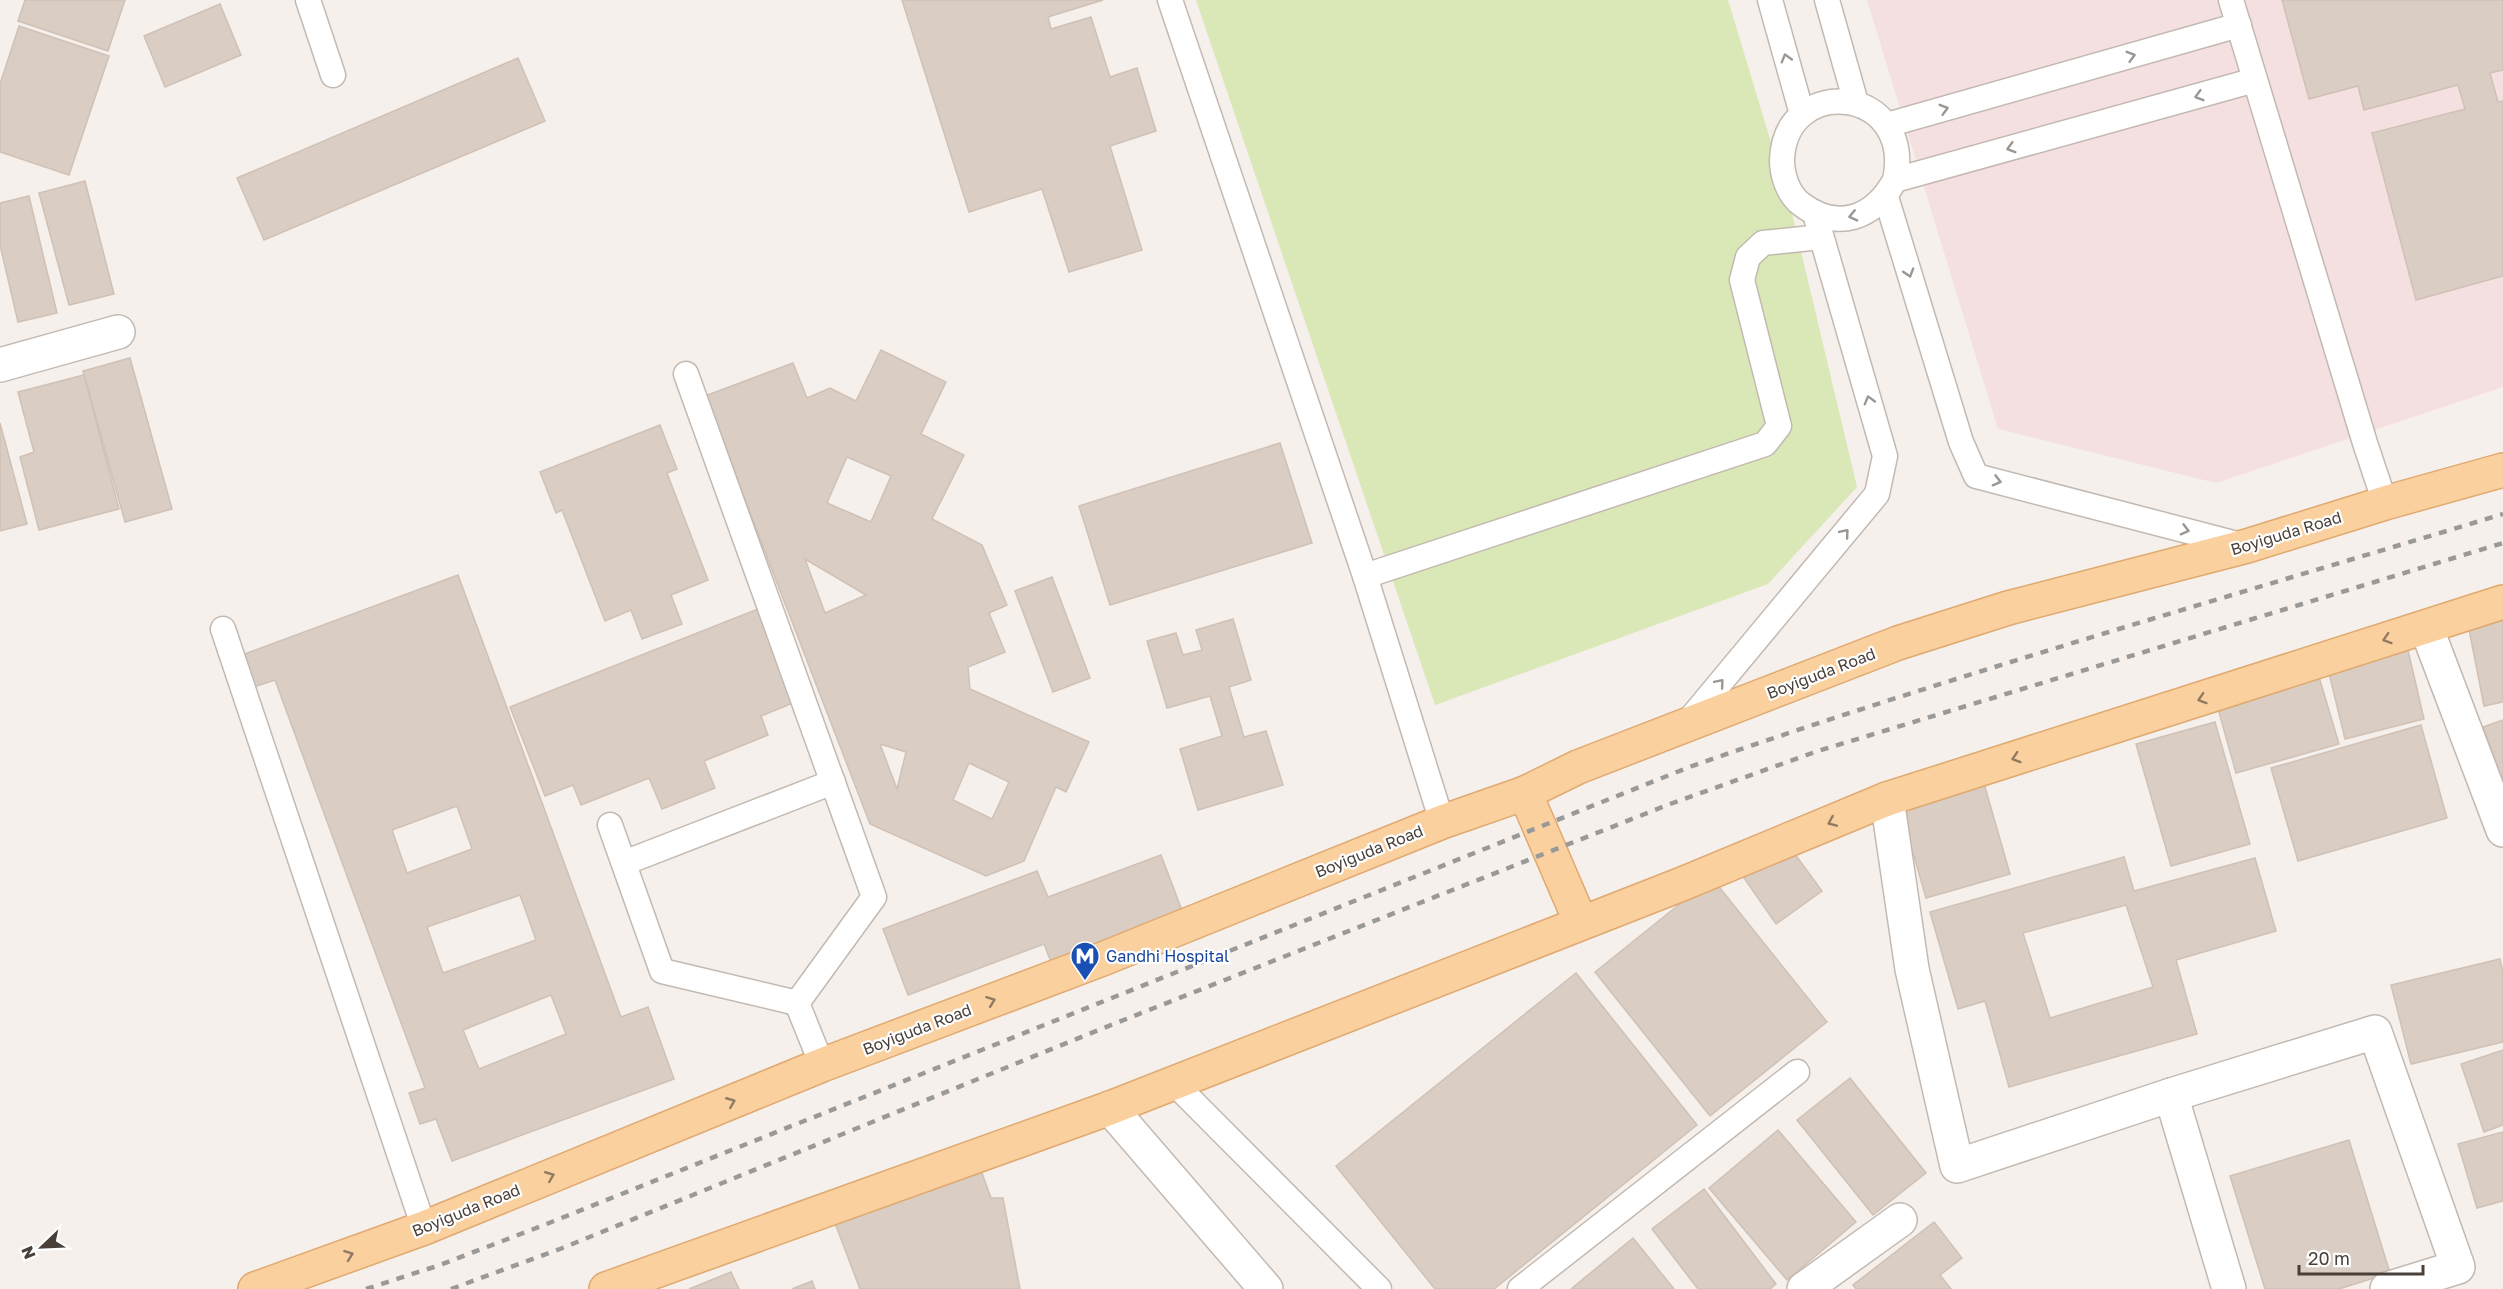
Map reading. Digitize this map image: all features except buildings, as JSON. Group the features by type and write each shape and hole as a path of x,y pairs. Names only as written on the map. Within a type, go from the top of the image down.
{"main road":[{"name":"Boyiguda Road","path":"255,1289 318,1279 424,1228 822,1065 1105,958 1442,822 1525,793 1578,767 1898,643 2008,608 2247,546 2385,503 2503,470"},
{"path":"606,1289 1110,1108 1581,923 1887,799 2503,602"},
{"path":"1525,793 1581,923"}],"street":[{"path":"0,365 118,332"},
{"path":"2426,627 2503,830"},
{"path":"1887,799 1912,969 1958,1166 2171,1095 2375,1032 2458,1268 2387,1289"},
{"path":"2171,1095 2229,1289"},
{"path":"1110,1108 1266,1289"},
{"path":"1804,1289 1900,1220"}],"lane":[{"path":"308,0 333,75"},
{"path":"1170,0 1365,576 1442,822"},
{"path":"1770,0 1802,114"},
{"path":"1827,0 1856,103"},
{"path":"2231,0 2385,503"},
{"path":"1887,125 2239,25"},
{"path":"1891,189 2255,80"},
{"path":"1838,101 1856,103 1873,111 1887,125 1896,142 1899,161 1891,189 1871,210 1853,218 1833,219 1814,213 1798,202 1787,185 1782,167 1782,147 1790,129 1802,114 1819,104 1838,101"},
{"path":"1891,189 1961,442 1976,476 2247,546"},
{"path":"1683,728 1877,494 1885,456 1814,213"},
{"path":"1365,576 1765,444 1779,426 1742,280 1748,257 1763,243 1821,237"},
{"path":"686,374 874,897 797,1003"},
{"path":"222,628 424,1228"},
{"path":"624,863 833,782"},
{"path":"610,825 662,971 797,1003"},
{"path":"797,1003 822,1065"},
{"path":"1520,1289 1797,1072"},
{"path":"1174,1083 1378,1289"}],"shaded area":[{"path":"1867,0 2503,0 2503,387 2216,483 1998,429"}],"green space":[{"path":"1196,0 1728,0 1790,205 1857,487 1768,584 1435,705"}],"railway":[{"path":"366,1289 440,1265 544,1225 1692,766 1994,667 2503,514"},
{"path":"451,1289 560,1249 1101,1029 1670,804 1818,751 2503,543"}],"place":[{"name":"Gandhi Hospital","path":"1085,982"}]}
